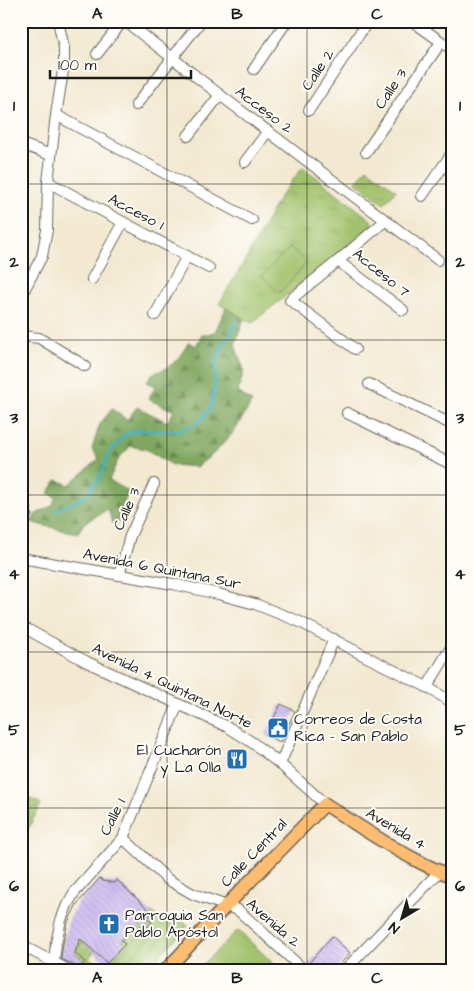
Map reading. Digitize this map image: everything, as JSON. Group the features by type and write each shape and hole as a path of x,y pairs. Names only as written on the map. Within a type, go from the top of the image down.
{"main road":[{"name":"Avenida 4","path":"325,804 404,854 439,872 453,876"},
{"name":"Calle Central","path":"166,970 325,804"}],"street":[{"path":"97,54 124,21"},
{"name":"Acceso 2","path":"124,21 438,260"},
{"path":"136,105 201,21"},
{"path":"254,69 287,21"},
{"name":"Calle 2","path":"309,110 368,21"},
{"path":"412,21 453,50"},
{"path":"21,296 42,256 47,230 48,182 64,66 64,48 60,23"},
{"name":"Calle 3","path":"366,152 441,42"},
{"path":"188,136 220,95"},
{"path":"56,115 252,220"},
{"path":"245,162 268,131"},
{"path":"21,144 51,155"},
{"path":"422,196 453,152"},
{"name":"Acceso 1","path":"48,182 209,268"},
{"name":"Acceso 7","path":"386,220 338,261 403,310"},
{"path":"92,279 123,222"},
{"path":"155,315 187,256"},
{"path":"338,261 290,300 355,349"},
{"path":"21,336 39,338 85,366"},
{"path":"370,384 453,425"},
{"path":"347,413 453,465"},
{"name":"Calle 3","path":"119,575 130,536 154,484"},
{"name":"Avenida 6 Quintana Sur","path":"21,558 173,584 256,604 334,639 428,687 453,703"},
{"name":"Avenida 4 Quintana Norte","path":"21,626 86,662 228,727 280,764 325,804"},
{"path":"280,764 334,639"},
{"path":"428,687 453,644"},
{"name":"Calle 1","path":"54,962 61,920 67,905 74,893 122,838 178,704"},
{"name":"Avenida 2","path":"122,838 167,879 193,894 238,910 304,970"},
{"path":"345,970 439,872"},
{"path":"21,945 68,970"}],"green space":[{"path":"303,167 371,220 373,226 252,323 219,304 279,198"},
{"path":"367,168 396,190 384,204 356,182"},
{"path":"290,247 307,263 279,293 262,276"},
{"path":"226,308 244,318 235,345 244,370 238,392 252,402 234,432 213,454 196,467 172,465 146,449 131,446 119,458 109,480 128,491 117,524 112,523 108,509 84,523 77,534 31,522 36,514 52,506 56,497 48,493 57,480 69,485 99,459 92,449 100,424 112,409 127,420 137,407 167,422 174,411 148,399 156,386 147,382 152,374 165,369 174,362 182,354 189,342 196,346 202,335 215,332"},
{"path":"21,794 41,804 24,837 21,835"},
{"path":"152,913 172,925 179,916 188,926 146,970 78,970 85,962 75,953 77,936 94,951 89,958 99,966 104,961 107,964 125,944 121,941 133,927 136,930 141,925 145,929 152,922 147,918"},
{"path":"238,930 280,970 197,970"}],"building":[{"path":"21,502 32,508 30,512 33,514 21,533"},
{"name":"Correos de Costa Rica - San Pablo","path":"281,704 295,711 280,742 265,735"},
{"name":"Parroquia San Pablo Apóstol","path":"100,878 103,881 115,883 117,880 152,913 147,918 152,922 145,929 141,925 136,930 133,927 121,941 125,944 107,963 80,939 75,953 85,962 78,970 75,970 72,964 61,959 68,922 77,904"},
{"path":"332,936 350,953 335,970 314,970 308,964"}],"waterway":[{"path":"56,510 86,495 100,477 110,452 126,434 139,430 183,430 201,420 211,407 215,387 215,366 221,348 230,336 237,320"}],"place":[{"name":"Correos de Costa Rica - San Pablo","path":"278,728"},
{"name":"El Cucharón y La Olla","path":"237,759"},
{"name":"Parroquia San Pablo Apóstol","path":"109,924"}]}
